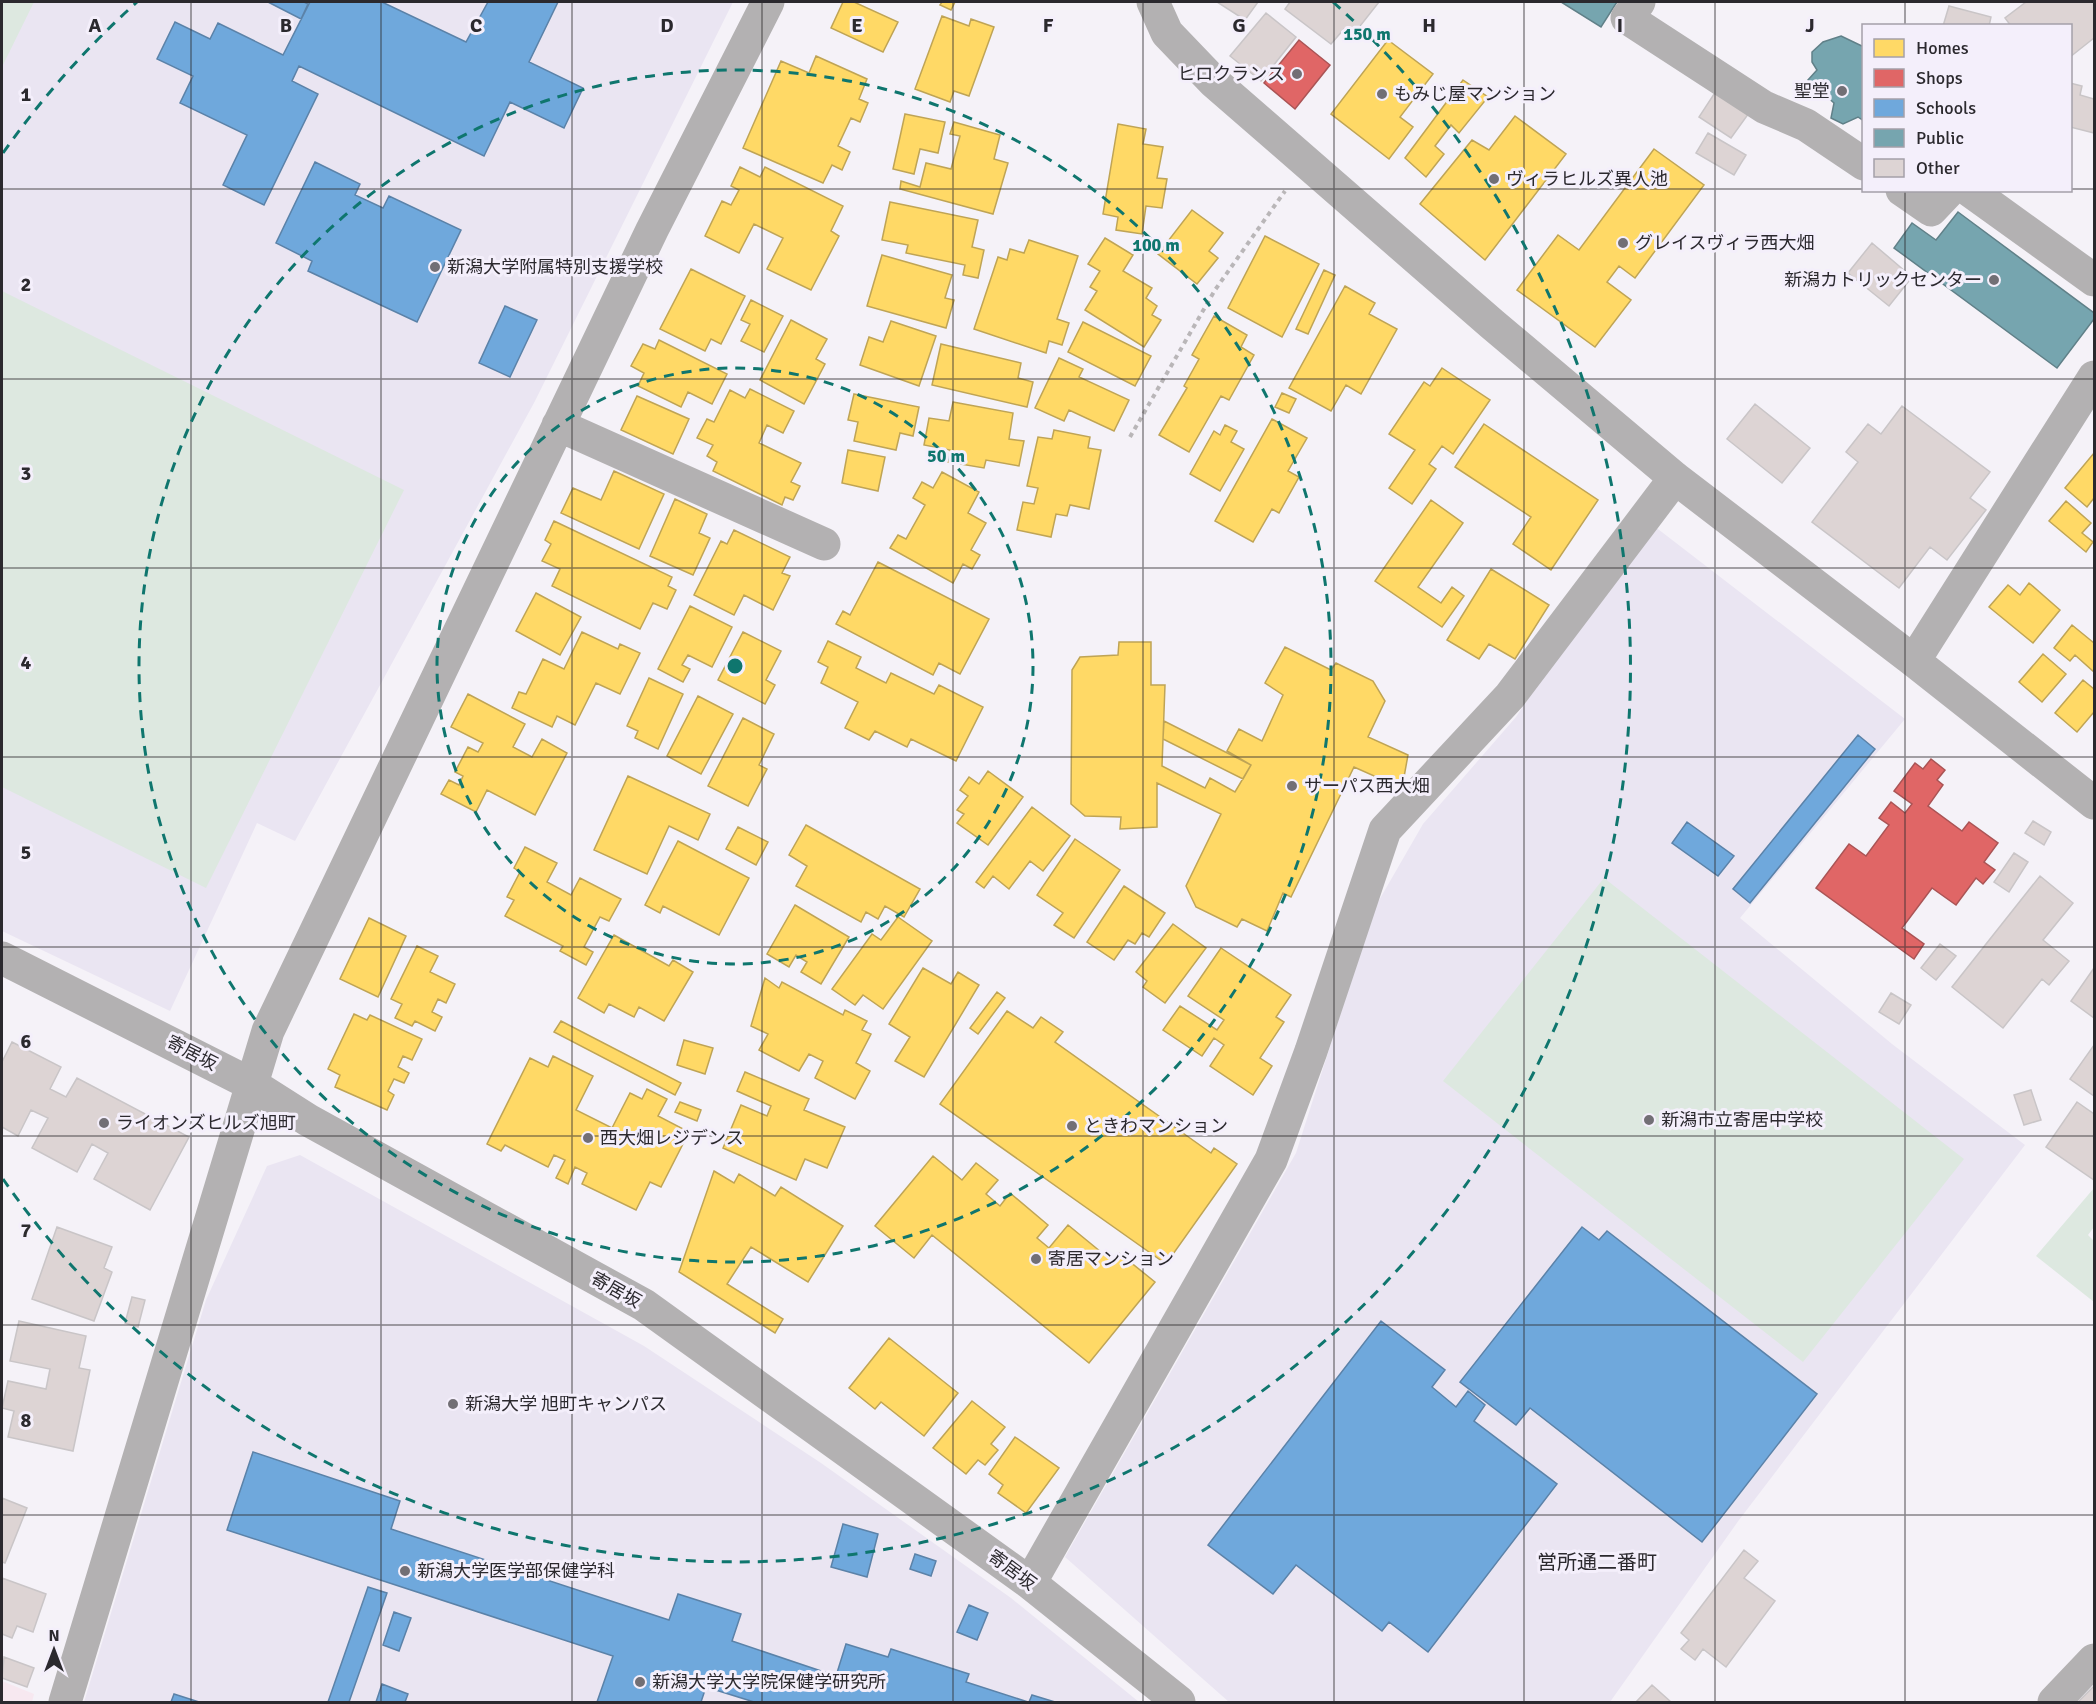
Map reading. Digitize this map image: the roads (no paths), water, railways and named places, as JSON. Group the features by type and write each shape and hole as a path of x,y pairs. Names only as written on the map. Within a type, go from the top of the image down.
{"street":[{"path":"64,1702 268,1031 652,230 768,2"},
{"path":"1154,2 1167,33 1214,82 1492,324 1675,478 1914,661 2094,804"},
{"path":"1639,2 1627,18 1764,107 1806,125 1862,163"},
{"path":"1905,192 1931,210 1948,192"},
{"path":"1972,192 2094,280"},
{"path":"1914,661 2093,383"},
{"path":"558,425 824,544"},
{"path":"1030,1582 1270,1160 1311,1051 1385,830 1510,696 1675,478"},
{"name":"寄居坂","path":"2,958 253,1085 308,1120 644,1305 1030,1582 1179,1702"},
{"path":"2054,1702 2094,1660"}],"place":[{"name":"ヒロクランス","path":"1297,74"},
{"name":"聖堂","path":"1842,91"},
{"name":"もみじ屋マンション","path":"1382,94"},
{"name":"ヴィラヒルズ異人池","path":"1494,179"},
{"name":"グレイスヴィラ西大畑","path":"1623,243"},
{"name":"新潟大学附属特別支援学校","path":"435,267"},
{"name":"新潟カトリックセンター","path":"1994,280"},
{"name":"サーパス西大畑","path":"1292,786"},
{"name":"新潟市立寄居中学校","path":"1649,1120"},
{"name":"ライオンズヒルズ旭町","path":"104,1123"},
{"name":"ときわマンション","path":"1072,1126"},
{"name":"西大畑レジデンス","path":"588,1138"},
{"name":"寄居マンション","path":"1036,1259"},
{"name":"新潟大学 旭町キャンパス","path":"453,1404"},
{"name":"新潟大学医学部保健学科","path":"405,1571"},
{"name":"新潟大学大学院保健学研究所","path":"640,1682"}],"district":[{"name":"営所通二番町","path":"1597,1562"}]}
